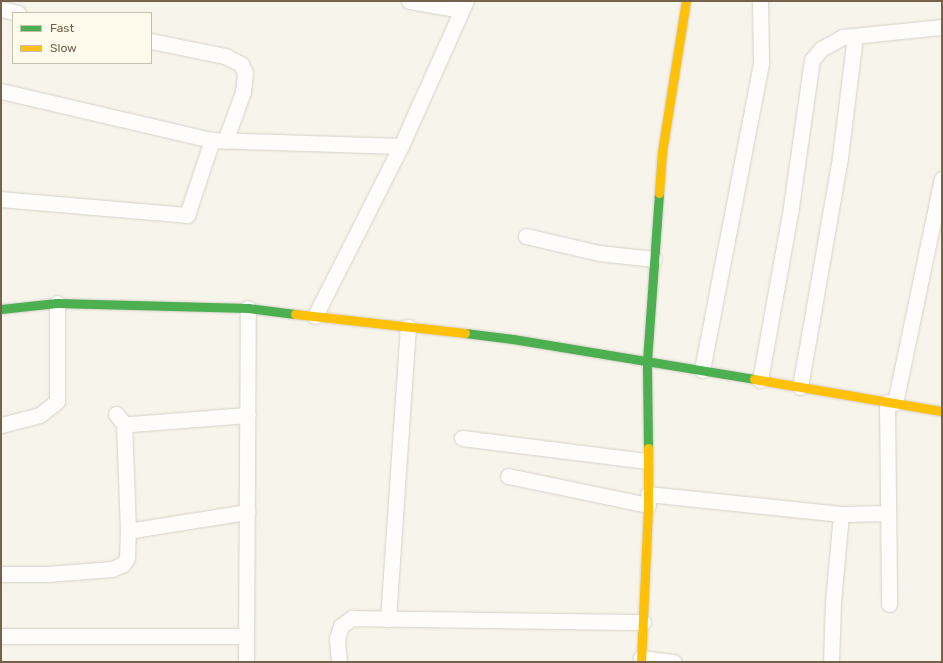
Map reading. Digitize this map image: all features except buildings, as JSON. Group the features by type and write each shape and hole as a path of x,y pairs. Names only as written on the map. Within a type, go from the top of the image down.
{"street":[{"path":"315,316 401,146 463,6 409,1"},
{"path":"674,662 641,660 648,499 646,461 647,361 662,152 686,1"},
{"path":"702,370 760,63 760,1"},
{"path":"1,10 12,12"},
{"path":"760,380 791,207 812,60 821,49 843,37 942,27"},
{"path":"800,387 840,157 855,36"},
{"path":"1,199 187,215 218,141 243,92 245,74 241,64 225,56 152,41"},
{"path":"1,91 218,141 401,146"},
{"path":"889,604 887,513 891,403 942,179"},
{"path":"526,236 599,253 654,259"},
{"path":"1,309 57,303 248,308 512,339 942,411"},
{"path":"1,425 40,414 57,401 57,303"},
{"path":"246,662 244,636 247,512 248,308"},
{"path":"388,619 408,327"},
{"path":"1,574 47,574 118,567 127,558 128,531 120,419 248,415"},
{"path":"462,438 646,461"},
{"path":"508,476 648,499 841,514 887,513"},
{"path":"128,531 247,512"},
{"path":"831,662 833,602 841,514"},
{"path":"339,662 337,639 341,626 352,618 643,622"},
{"path":"1,636 244,636"}],"traffic: fast":[{"path":"648,448 647,361 659,193"},
{"path":"1,309 57,303 248,308 295,314"},
{"path":"465,333 513,339 754,379"}],"traffic: slow":[{"path":"659,193 662,152 686,1"},
{"path":"295,314 465,333"},
{"path":"754,379 942,411"},
{"path":"641,662 648,505 648,448"}]}
